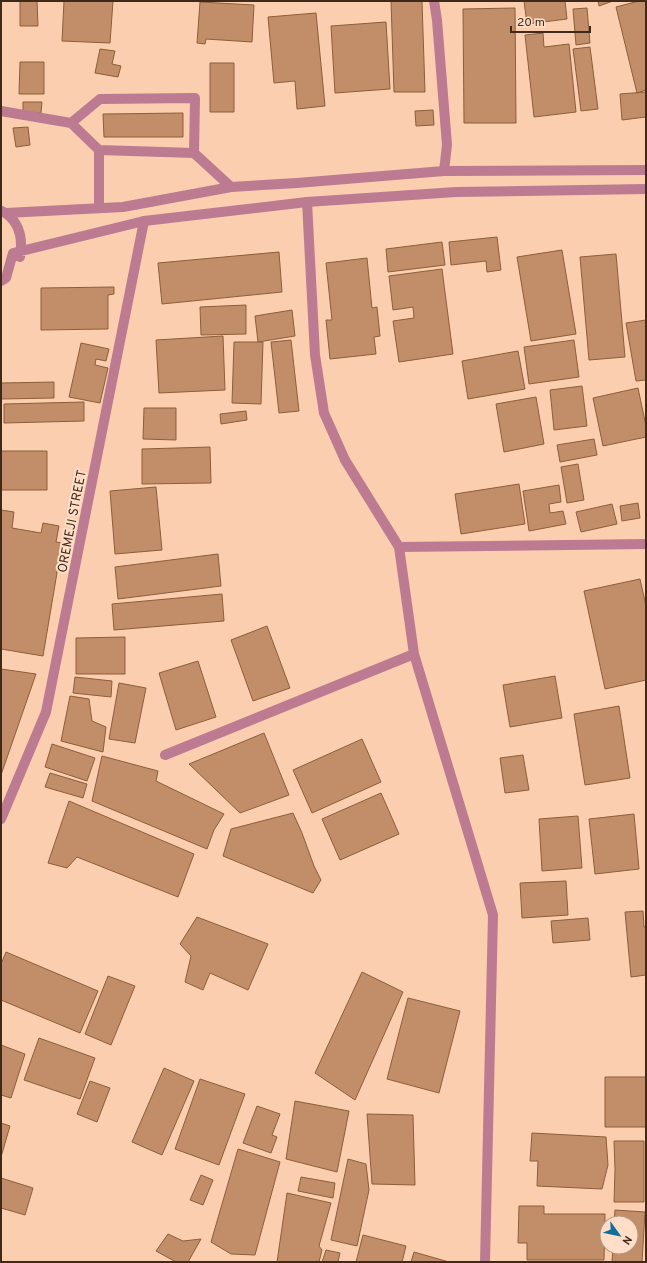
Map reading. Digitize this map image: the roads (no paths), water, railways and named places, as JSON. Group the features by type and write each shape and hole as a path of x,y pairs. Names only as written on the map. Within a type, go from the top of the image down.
{"street":[{"path":"434,1 437,20 447,145 444,171"},
{"path":"71,123 100,99 195,98 194,153"},
{"path":"1,111 71,123 99,150 194,153 231,187"},
{"path":"99,150 99,208"},
{"path":"4,212 123,207 231,187 444,171 646,170"},
{"path":"13,254 144,221 307,202 456,192 646,189"},
{"path":"307,202 315,355 324,413 345,460 399,546 414,654 493,915 485,1262"},
{"path":"4,212 15,222 20,233 22,245 20,257 13,254"},
{"name":"OREMEJI STREET","path":"1,819 46,712 144,221"},
{"path":"1,282 6,278 13,254"},
{"path":"399,546 646,544"},
{"path":"165,756 414,654"}]}
